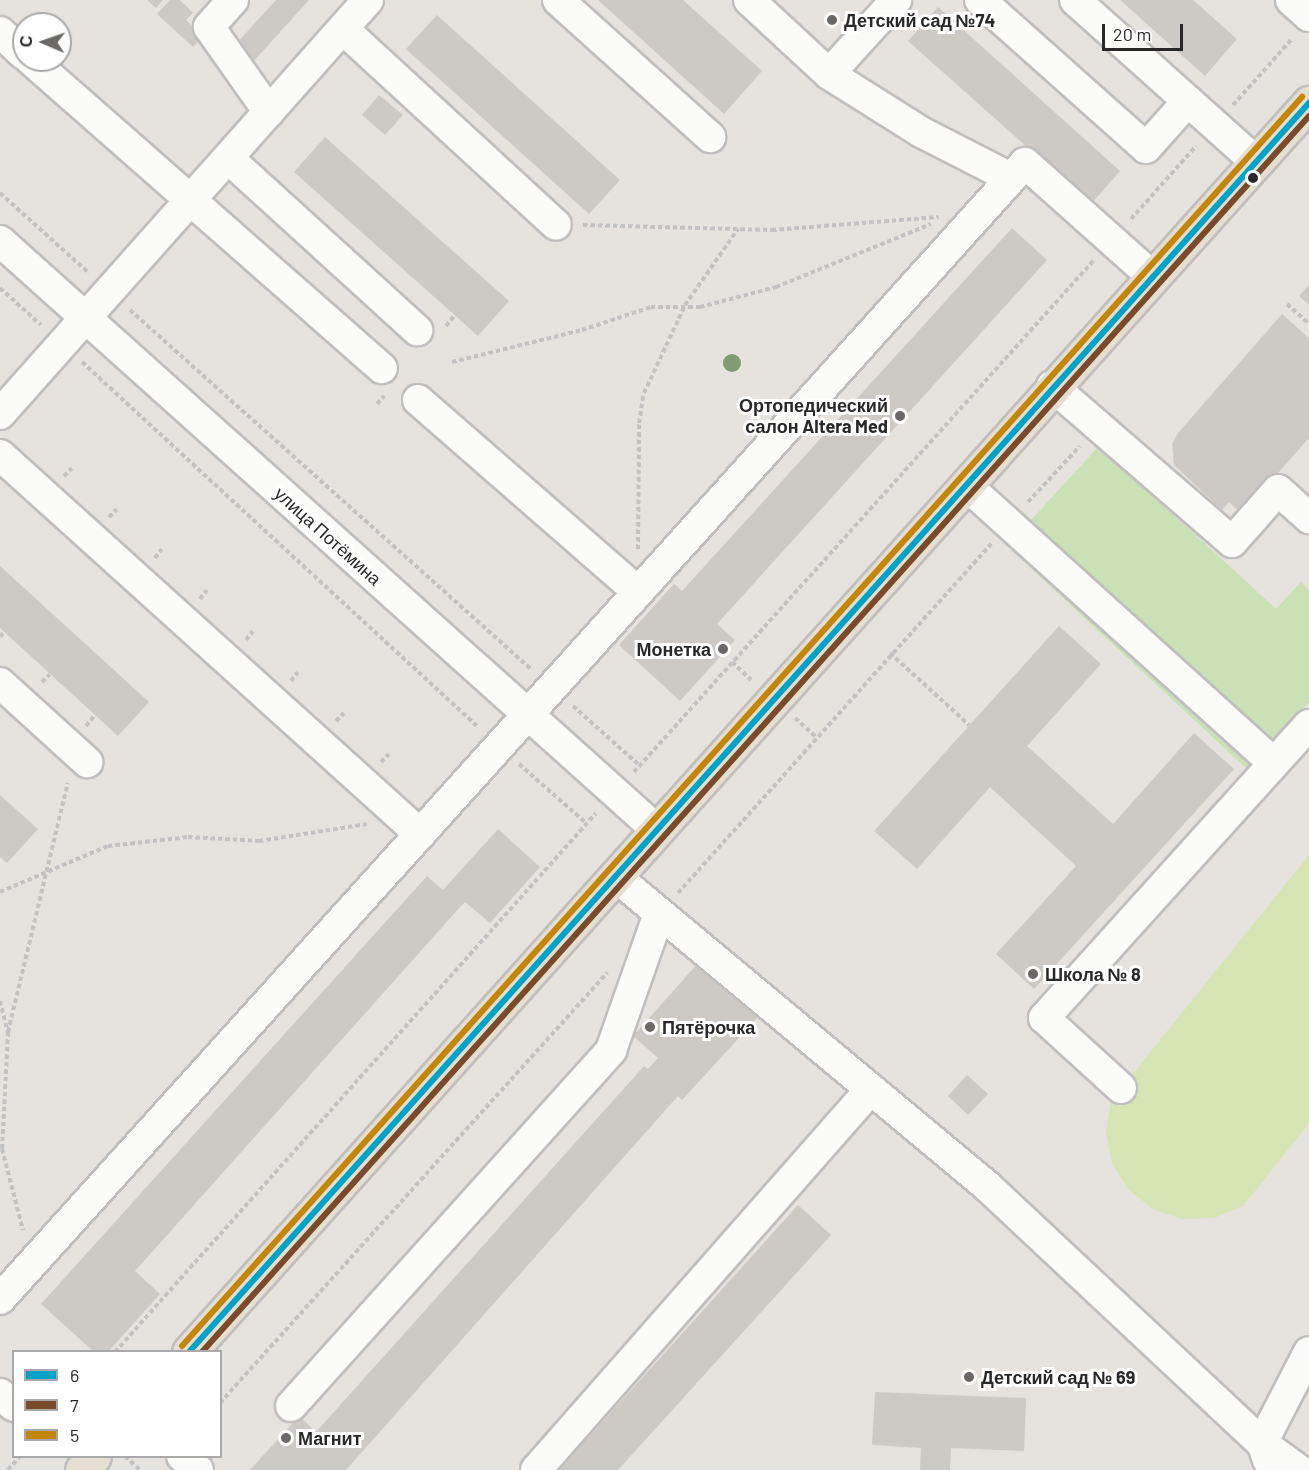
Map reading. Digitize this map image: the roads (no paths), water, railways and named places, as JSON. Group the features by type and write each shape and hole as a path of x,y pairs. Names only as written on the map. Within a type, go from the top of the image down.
{"main road":[{"path":"191,1350 966,485 1052,386 1309,103"}],"street":[{"path":"233,0 208,27 268,112"},
{"path":"0,414 368,0"},
{"path":"558,0 710,137"},
{"path":"749,0 829,74 921,132 1011,178"},
{"path":"829,74 896,0"},
{"path":"980,0 1146,148 1188,101"},
{"path":"1076,0 1256,162"},
{"path":"1291,0 1305,23"},
{"path":"343,29 556,225"},
{"path":"0,33 12,44"},
{"path":"45,72 382,368"},
{"path":"228,158 417,330"},
{"path":"0,1299 412,826 499,747 967,215 1011,178 1025,163 1153,277"},
{"name":"улица Потёмина","path":"0,241 657,830"},
{"path":"1052,386 1232,542 1278,490 1309,518"},
{"path":"418,400 637,591"},
{"path":"0,455 412,826"},
{"path":"966,485 1274,763"},
{"path":"0,683 81,757"},
{"path":"1121,1088 1044,1018 1309,725"},
{"path":"615,876 988,1187 1267,1456 1299,1470"},
{"path":"291,1406 611,1050 659,914"},
{"path":"536,1470 871,1089"},
{"path":"1267,1456 1309,1352"},
{"path":"0,1394 12,1405"},
{"path":"184,1458 198,1470"}],"place":[{"name":"Детский сад №74","path":"832,20"},
{"name":"Ортопедический салон Altera Med","path":"900,416"},
{"name":"Монетка","path":"723,649"},
{"name":"Школа № 8","path":"1033,974"},
{"name":"Пятёрочка","path":"650,1027"},
{"name":"Детский сад № 69","path":"969,1377"},
{"name":"Магнит","path":"286,1438"}]}
